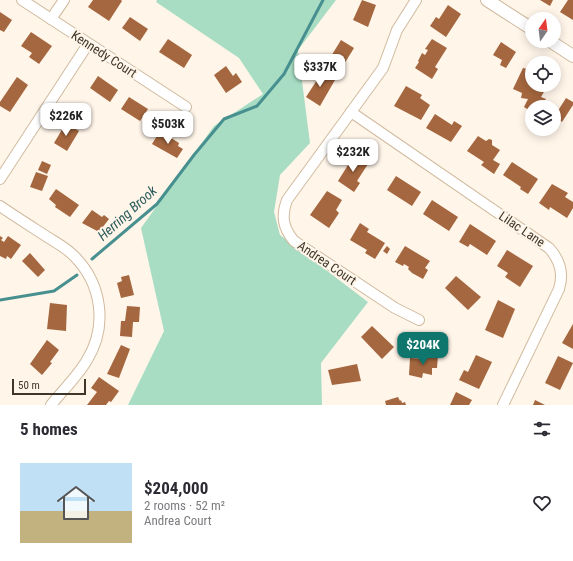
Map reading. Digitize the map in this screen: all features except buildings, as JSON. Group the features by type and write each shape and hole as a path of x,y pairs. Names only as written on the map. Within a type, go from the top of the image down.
{"street":[{"name":"Kennedy Court","path":"22,0 186,107"},
{"path":"51,19 64,0"},
{"name":"Andrea Court","path":"416,0 397,30 383,68 287,200 283,209 284,227 294,241 394,308 419,320"},
{"path":"487,0 525,24"},
{"path":"0,179 88,44"},
{"path":"561,48 573,56"},
{"name":"Lilac Lane","path":"351,112 549,248 559,263 562,273 559,289 503,405"},
{"path":"0,206 73,254 90,276 96,289 100,318 98,334 93,349 86,362 50,405"}],"green space":[{"path":"157,0 336,0 298,50 310,143 280,175 274,212 280,235 368,302 321,363 322,405 128,405 164,331 141,228 214,126 263,94 239,58 156,2"}],"waterway":[{"name":"Herring Brook","path":"92,259 157,204 194,155 224,119 257,106 284,74 323,0"},
{"name":"Herring Brook","path":"0,300 54,291 77,275"}]}
